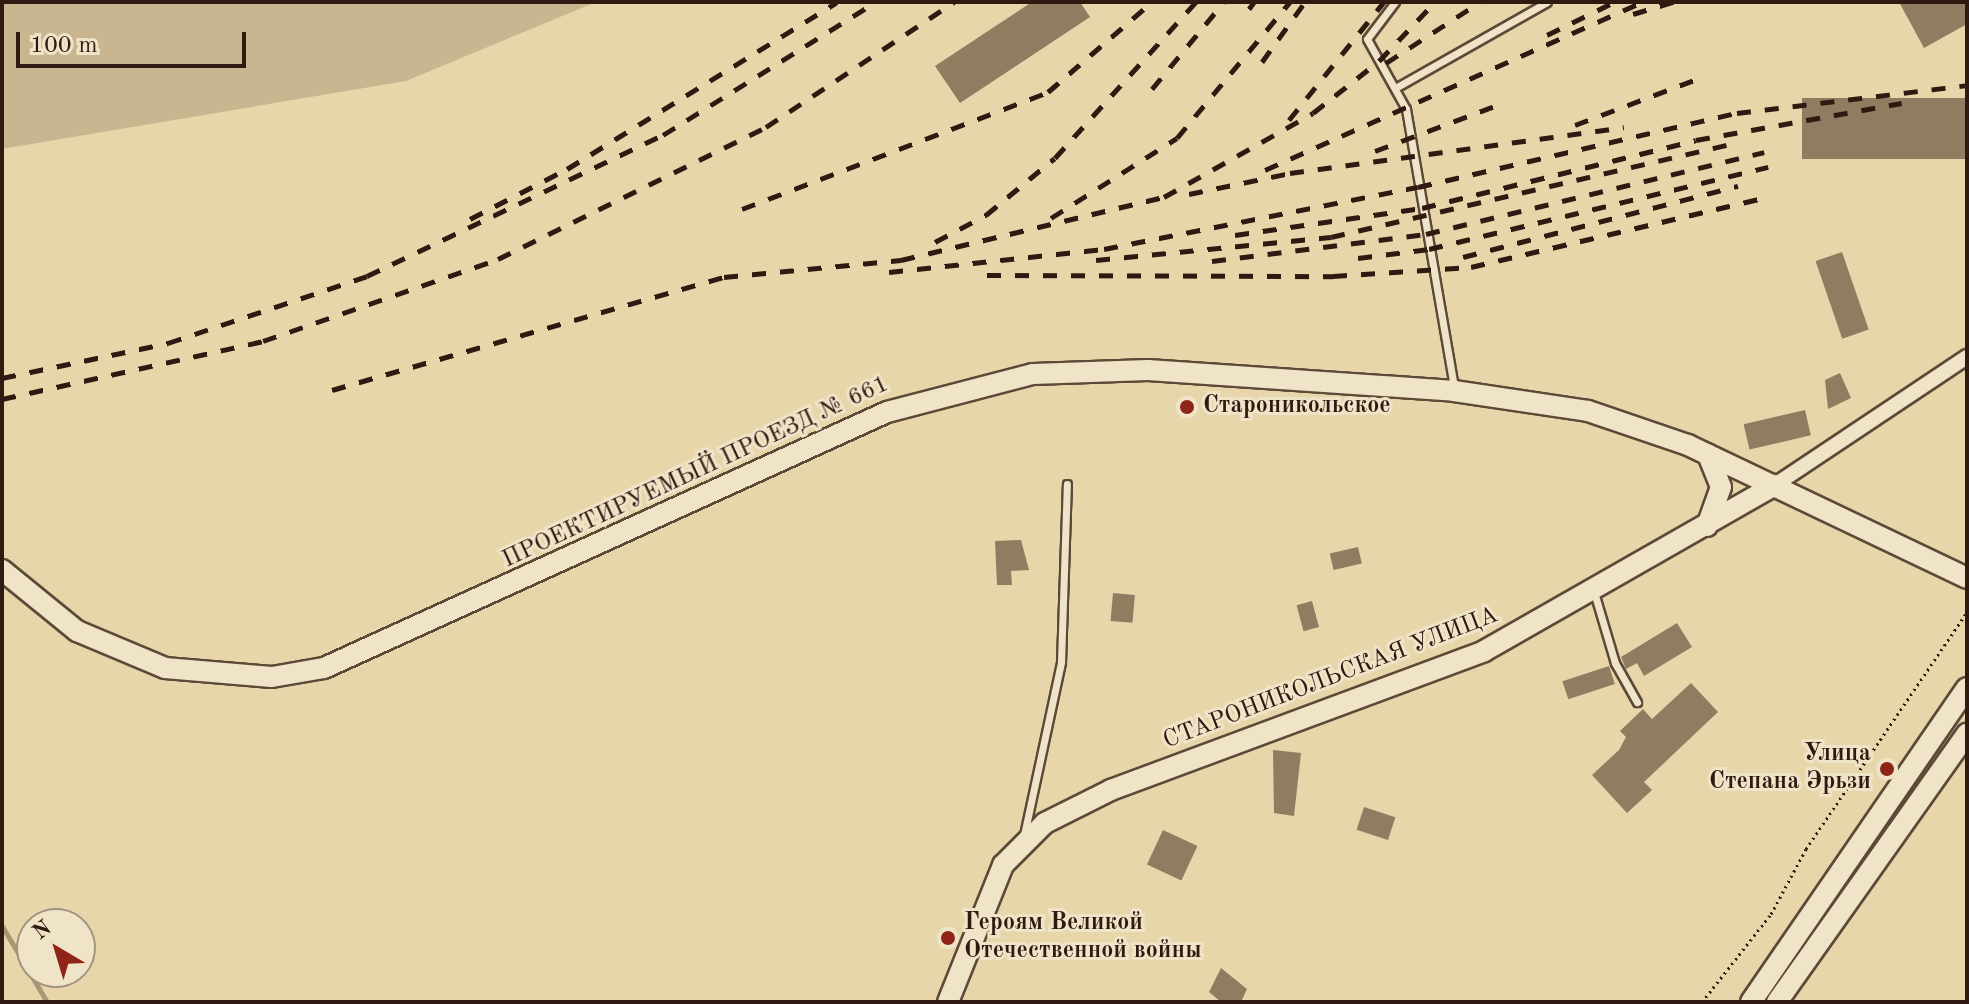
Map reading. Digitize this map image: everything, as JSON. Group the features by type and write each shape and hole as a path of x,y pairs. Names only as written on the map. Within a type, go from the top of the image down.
{"main road":[{"name":"ПРОЕКТИРУЕМЫЙ ПРОЕЗД № 661","path":"2,570 77,631 136,659 191,673 272,677 360,656 812,445 958,389 1046,372 1148,370 1454,391 1588,411 1708,454 1775,485"},
{"path":"1707,526 1721,487 1708,454"},
{"name":"СТАРОНИКОЛЬСКАЯ УЛИЦА","path":"948,1002 1003,865 1023,841 1111,790 1484,651 1775,485"},
{"path":"1775,485 1967,578"},
{"path":"1751,1002 1967,688"},
{"path":"1777,1002 1967,734"}],"street":[{"name":"СТАРОНИКОЛЬСКАЯ УЛИЦА","path":"1775,485 1967,357"}],"lane":[{"path":"1395,2 1367,39 1397,87 1454,391"},
{"path":"1397,87 1547,2"},
{"path":"1023,841 1061,662 1067,484"},
{"path":"1593,590 1615,663 1637,702"}],"path":[{"path":"1702,1002 1771,914 1806,849 1967,612"}],"shaded area":[{"path":"2,2 596,2 406,81 2,149"}],"building":[{"path":"1032,2 1080,2 1090,17 960,103 935,66"},
{"path":"1899,2 1967,2 1967,24 1924,48"},
{"path":"1802,98 1967,98 1967,159 1802,159"},
{"path":"1842,252 1869,330 1842,339 1816,261"},
{"path":"1840,373 1851,398 1828,409 1825,380"},
{"path":"1805,410 1811,435 1749,450 1744,424"},
{"path":"1021,540 1029,570 1011,571 1012,585 997,585 995,541"},
{"path":"1358,547 1362,564 1334,570 1330,554"},
{"path":"1113,593 1135,595 1132,623 1111,621"},
{"path":"1312,601 1319,627 1304,631 1297,605"},
{"path":"1677,623 1692,647 1644,676 1637,663 1626,669 1621,657"},
{"path":"1609,666 1615,684 1568,699 1562,681"},
{"path":"1691,683 1718,712 1644,782 1652,790 1627,813 1592,775 1619,750 1626,737 1620,731 1643,709 1652,719"},
{"path":"1273,750 1301,753 1294,816 1274,813"},
{"path":"1364,807 1395,817 1388,840 1357,830"},
{"path":"1163,830 1197,846 1181,880 1147,864"},
{"path":"1221,968 1247,989 1241,1002 1221,1002 1209,992"}],"waterway":[{"path":"2,926 47,1002"}],"railway":[{"path":"470,219 567,169 837,2"},
{"path":"2,378 168,343 367,276 663,135 876,2"},
{"path":"2,399 263,341 498,259 766,127 954,2"},
{"path":"742,209 1048,92 1152,2"},
{"path":"935,242 986,215 1055,158 1196,2"},
{"path":"1152,89 1224,2"},
{"path":"1249,9 1254,2"},
{"path":"1051,218 1177,138 1290,2"},
{"path":"1262,62 1305,2"},
{"path":"1289,120 1384,2"},
{"path":"332,390 724,277 901,260 1164,197 1313,113 1379,61 1435,2"},
{"path":"1386,63 1480,2"},
{"path":"1547,35 1614,2"},
{"path":"1265,170 1642,2"},
{"path":"1633,14 1673,2"},
{"path":"1575,125 1697,79"},
{"path":"889,272 1104,249 1418,187 1737,113 1967,85"},
{"path":"1235,235 1422,208 1696,140 1902,103"},
{"path":"1375,151 1500,104"},
{"path":"1189,194 1290,173 1624,127"},
{"path":"1096,260 1331,237 1732,144"},
{"path":"1212,261 1426,234 1764,152"},
{"path":"1358,258 1429,249 1768,167"},
{"path":"1463,257 1738,186"},
{"path":"987,275 1333,276 1471,267 1762,198"}],"place":[{"name":"Староникольское","path":"1187,407"},
{"name":"Улица Степана Эрьзи","path":"1887,769"},
{"name":"Героям Великой Отечественной войны","path":"948,938"}]}
